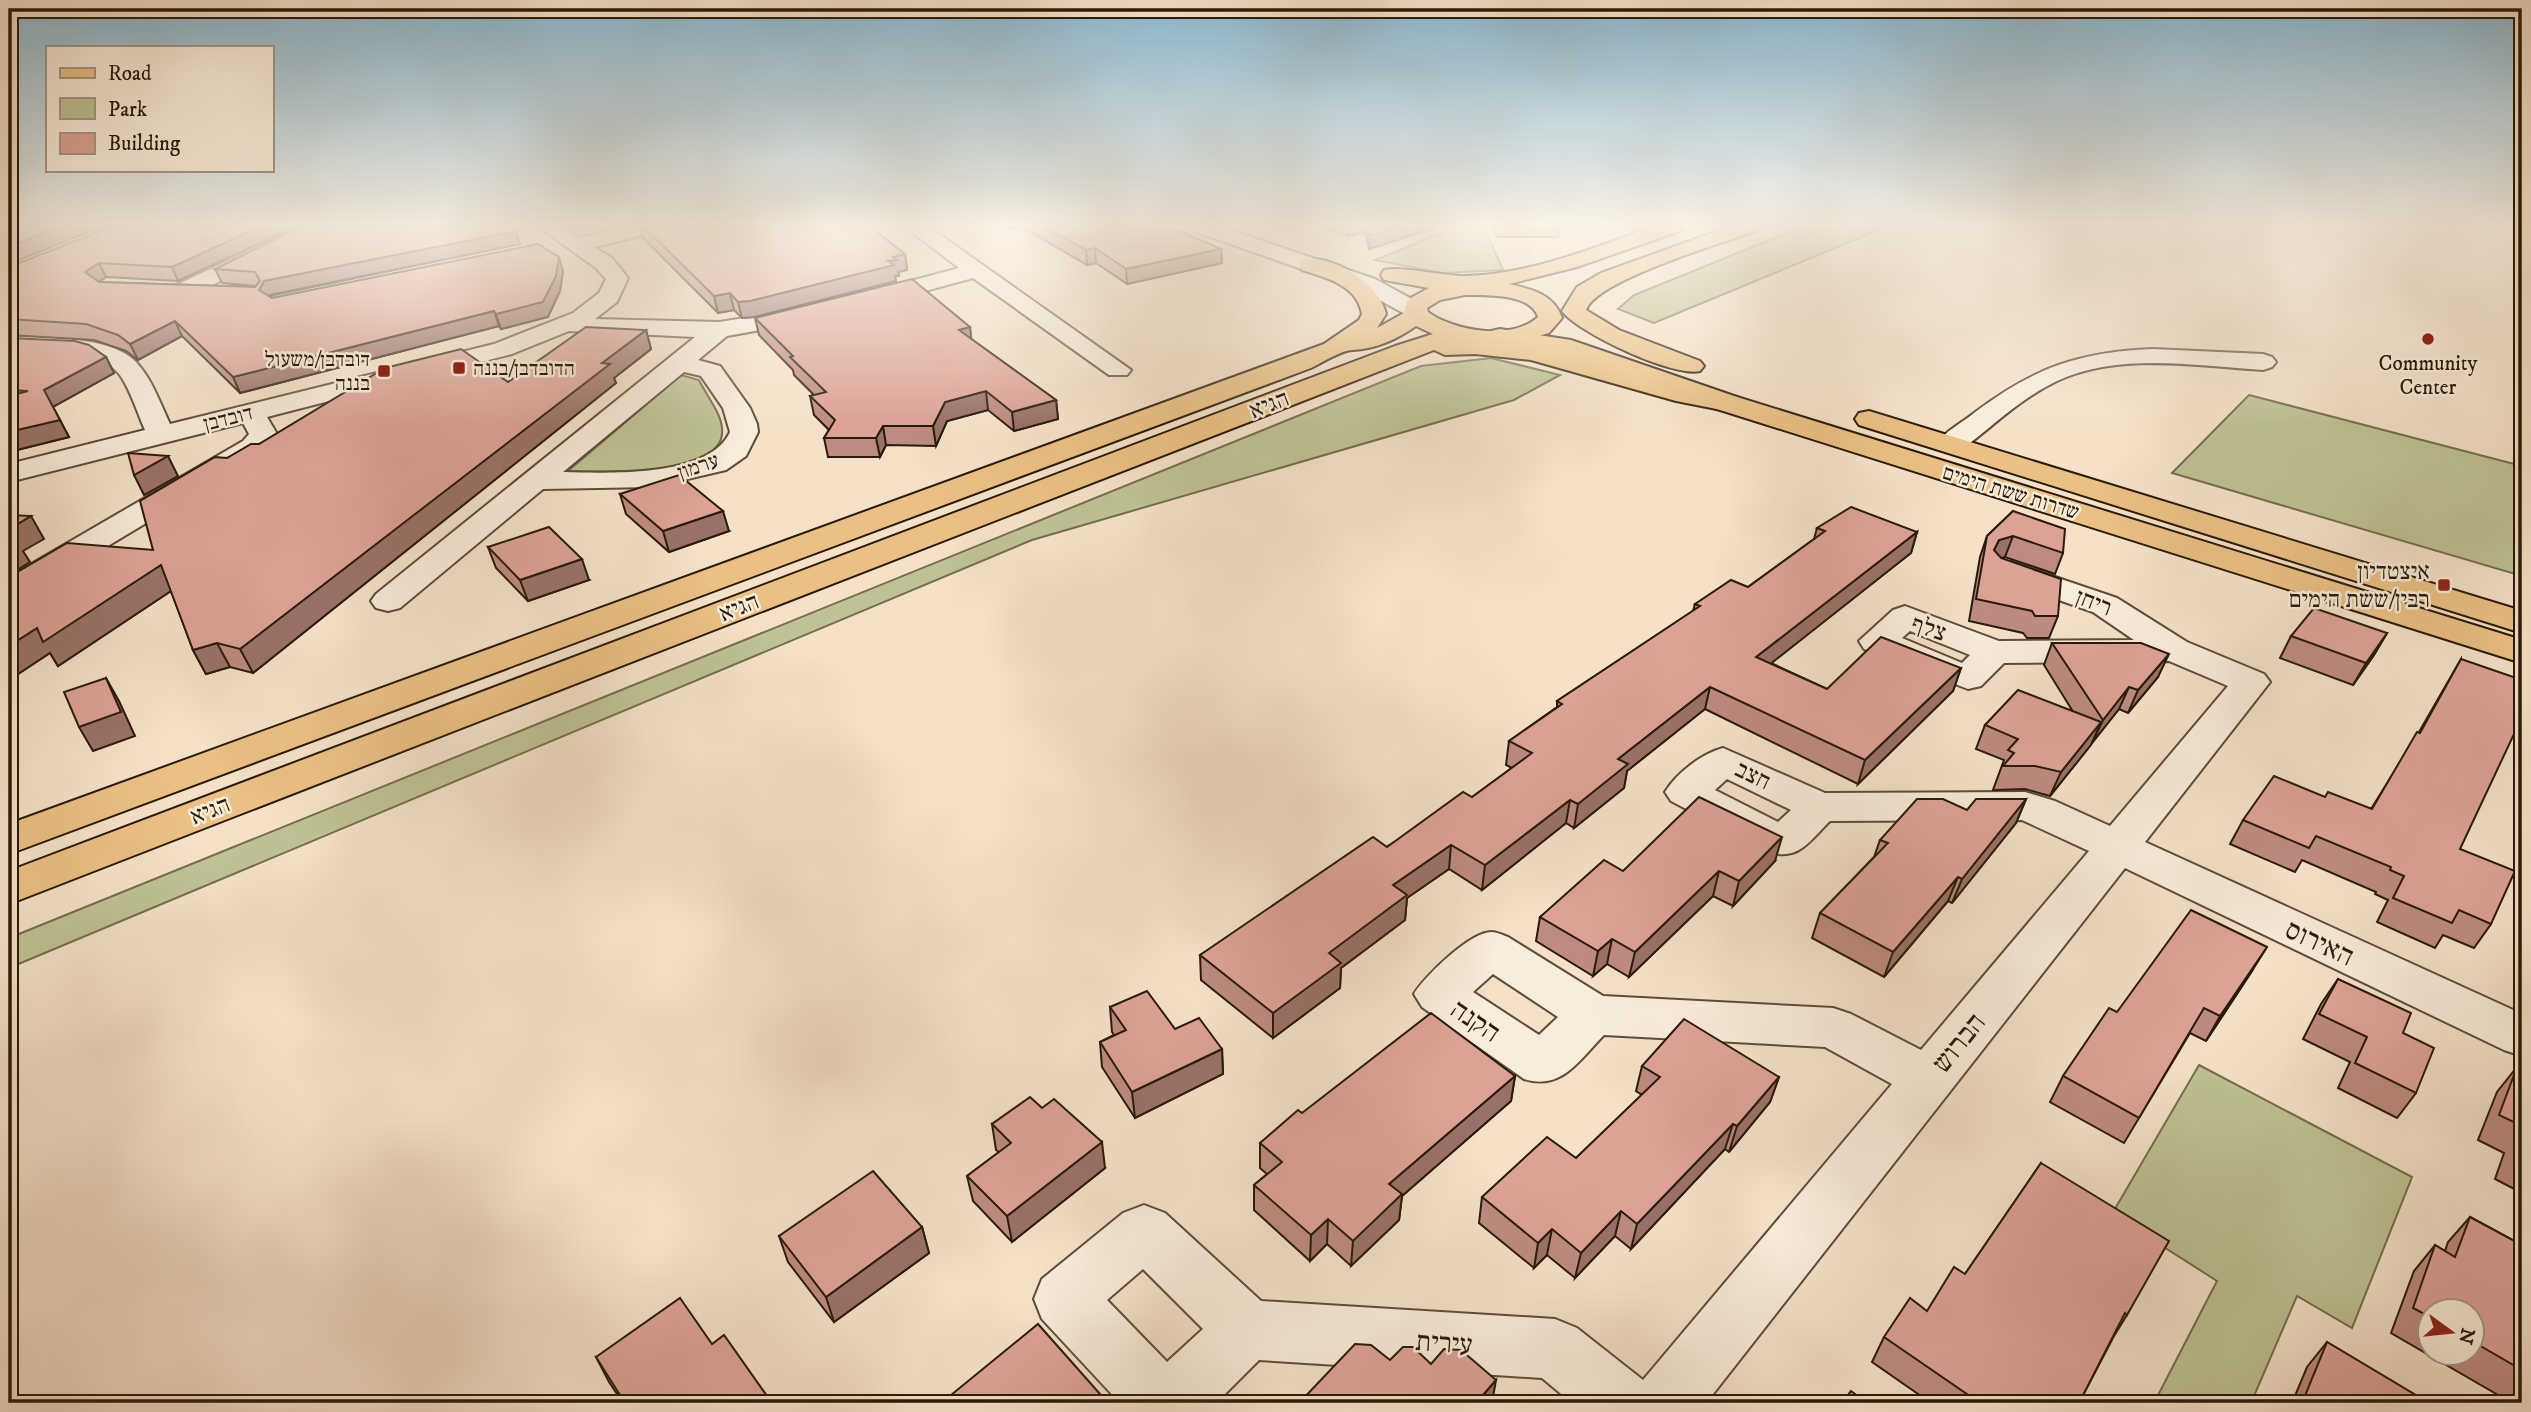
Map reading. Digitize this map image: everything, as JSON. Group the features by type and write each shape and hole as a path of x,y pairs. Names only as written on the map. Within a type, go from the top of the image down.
{"main road":[{"path":"1302,363 1348,341 1370,323 1374,314 1366,293"},
{"name":"הגיא","path":"9,840 1385,334 1415,312 1415,305 1425,297 1443,293"},
{"name":"שדרות ששת הימים","path":"1512,293 1526,296 1597,349"},
{"path":"1415,312 1436,328 1486,336 1534,330 1556,298 1565,293"},
{"path":"1584,293 1574,304 1574,312 1597,349 1669,391 1737,388"},
{"name":"שדרות ששת הימים","path":"1486,336 1597,349 1691,366 1737,388 2522,652"},
{"name":"הגיא","path":"9,888 1427,343 1486,336"},
{"path":"1335,378 1466,345 1527,349 1597,349"},
{"name":"שדרות ששת הימים","path":"1737,388 1951,444 2522,622"}],"street":[{"name":"דובדבן","path":"9,473 503,349 569,324 609,297 611,293"},
{"path":"569,324 664,332 718,331 780,323 891,293"},
{"path":"1009,293 1118,370"},
{"path":"1384,293 1415,312"},
{"path":"388,601 718,331"},
{"path":"9,344 84,350 119,360 129,368 161,435"},
{"path":"1951,444 2028,388 2072,367 2107,361 2158,358 2263,362"},
{"name":"ערמון","path":"536,480 596,483 656,479 684,473 727,457 739,446 744,434 742,420 711,372 680,363"},
{"path":"9,591 253,447 263,434 251,413"},
{"name":"ריחן","path":"2006,570 2105,605 2174,650"},
{"path":"1994,652 2174,650"},
{"name":"הברוש","path":"1666,1403 2252,682 2174,650"},
{"path":"1819,807 2025,806 2118,847"},
{"name":"האירוס","path":"2118,847 2522,1036"},
{"path":"1593,1014 1833,1028 1928,1079"},
{"path":"1163,1403 1064,1299 1144,1231 1247,1330 1170,1403"},
{"name":"עירית","path":"1247,1330 1555,1349 1621,1403"}],"green space":[{"path":"1727,293 1654,323 1618,309 1634,295"},
{"path":"1491,358 1560,375 1514,400 1032,540 9,968 9,938 1421,366"},
{"path":"681,375 699,380 721,422 718,444 705,456 684,464 658,469 568,471"},
{"path":"2249,395 2522,466 2522,576 2172,473"},
{"path":"2199,1065 2412,1177 2352,1328 2297,1296 2251,1403 2154,1403 2217,1281 2112,1214"}],"building":[{"path":"9,293 264,293 272,298 297,293 548,293 543,302 496,314 494,311 233,377 175,321 130,344 118,335 86,324 9,319"},
{"path":"711,293 782,293 738,302 730,293 714,296"},
{"path":"856,293 929,293 970,327 959,330 1056,400 1012,412 986,391 945,402 933,426 883,426 876,438 824,438 835,420 810,396 826,392 755,318"},
{"path":"586,327 646,330 602,363 610,364 240,649 217,643 193,650 161,565 43,642 37,628 9,646 9,577 67,543 153,550 140,501 215,457 227,458 251,444 259,444 385,368 461,349 508,382"},
{"path":"9,338 75,341 89,345 106,357 44,390 60,420 9,432 9,396 28,391 9,390"},
{"path":"128,453 168,456 134,475"},
{"path":"679,475 723,511 663,531 620,494"},
{"path":"1851,507 1917,532 1756,657 1827,689 1881,637 1961,668 1865,760 1710,687 1618,759 1628,764 1578,804 1570,800 1485,865 1451,845 1393,885 1407,895 1329,953 1341,963 1273,1013 1200,955 1373,837 1387,847 1463,792 1472,797 1532,753 1509,741 1562,704 1557,701 1700,606 1695,604 1731,580 1748,587 1825,531 1817,528"},
{"path":"2013,511 2065,529 2063,553 2013,536 1999,540 1994,550 2001,558 2061,579 2058,616 2035,616 2032,611 1976,599 1987,536"},
{"path":"9,515 31,516 9,529"},
{"path":"549,527 582,559 520,580 488,547"},
{"path":"2314,608 2387,633 2366,663 2291,636"},
{"path":"2052,643 2141,643 2169,654 2138,690 2129,687 2103,720"},
{"path":"2461,659 2522,680 2522,717 2460,849 2515,871 2491,924 2459,910 2452,923 2393,898 2404,876 2390,870 2391,867 2316,836 2309,848 2243,820 2274,776 2325,797 2328,792 2372,809 2417,732 2420,733"},
{"path":"106,678 121,712 79,727 64,692"},
{"path":"2018,690 2101,722 2061,772 2035,766 2003,766 2014,753 2008,750 2018,739 1985,725"},
{"path":"1699,797 1782,837 1739,881 1719,871 1635,952 1612,939 1598,951 1540,917 1604,860 1623,871"},
{"path":"1917,799 1943,799 1967,810 1976,799 2026,799 1962,879 1958,877 1893,952 1820,913 1888,843 1880,840"},
{"path":"2191,910 2267,947 2220,1016 2204,1008 2139,1118 2063,1076 2109,1008 2117,1012"},
{"path":"2338,979 2411,1013 2403,1033 2434,1048 2416,1093 2355,1063 2367,1037 2319,1014"},
{"path":"1147,991 1175,1029 1199,1018 1222,1049 1132,1092 1100,1042 1126,1030 1110,1007"},
{"path":"1431,1013 1515,1076 1389,1184 1402,1194 1353,1241 1328,1219 1311,1235 1254,1185 1282,1162 1260,1143 1298,1110 1302,1113"},
{"path":"1684,1019 1779,1077 1737,1126 1733,1124 1637,1224 1621,1211 1581,1253 1552,1229 1538,1243 1482,1197 1547,1137 1576,1158 1660,1077 1642,1066"},
{"path":"2517,1067 2522,1069 2522,1126 2499,1115"},
{"path":"1030,1097 1042,1108 1054,1099 1102,1142 1007,1216 967,1176 1011,1143 992,1124"},
{"path":"2522,1137 2522,1156 2516,1153"},
{"path":"2041,1163 2169,1241 2127,1315 2125,1313 2079,1403 1980,1403 1884,1337 1910,1298 1927,1311 1954,1267 1965,1274"},
{"path":"873,1171 922,1227 826,1297 779,1236"},
{"path":"2470,1217 2522,1245 2522,1370 2486,1349 2486,1296 2417,1296 2435,1245 2455,1257"},
{"path":"680,1298 712,1344 724,1335 772,1403 625,1403 596,1357"},
{"path":"1038,1324 1108,1403 958,1403 951,1395"},
{"path":"2327,1342 2429,1403 2302,1403"},
{"path":"1355,1344 1371,1345 1390,1360 1403,1347 1413,1347 1431,1364 1444,1349 1461,1350 1496,1380 1476,1403 1299,1403"},
{"path":"1851,1391 1867,1403 1842,1403"}],"place":[{"name":"Community Center","path":"2428,339"},
{"name":"הדובדבן/בננה","path":"459,368"},
{"name":"דובדבן/משעול בננה","path":"384,371"},
{"name":"איצטדיון רבין/ששת הימים","path":"2444,585"}]}
